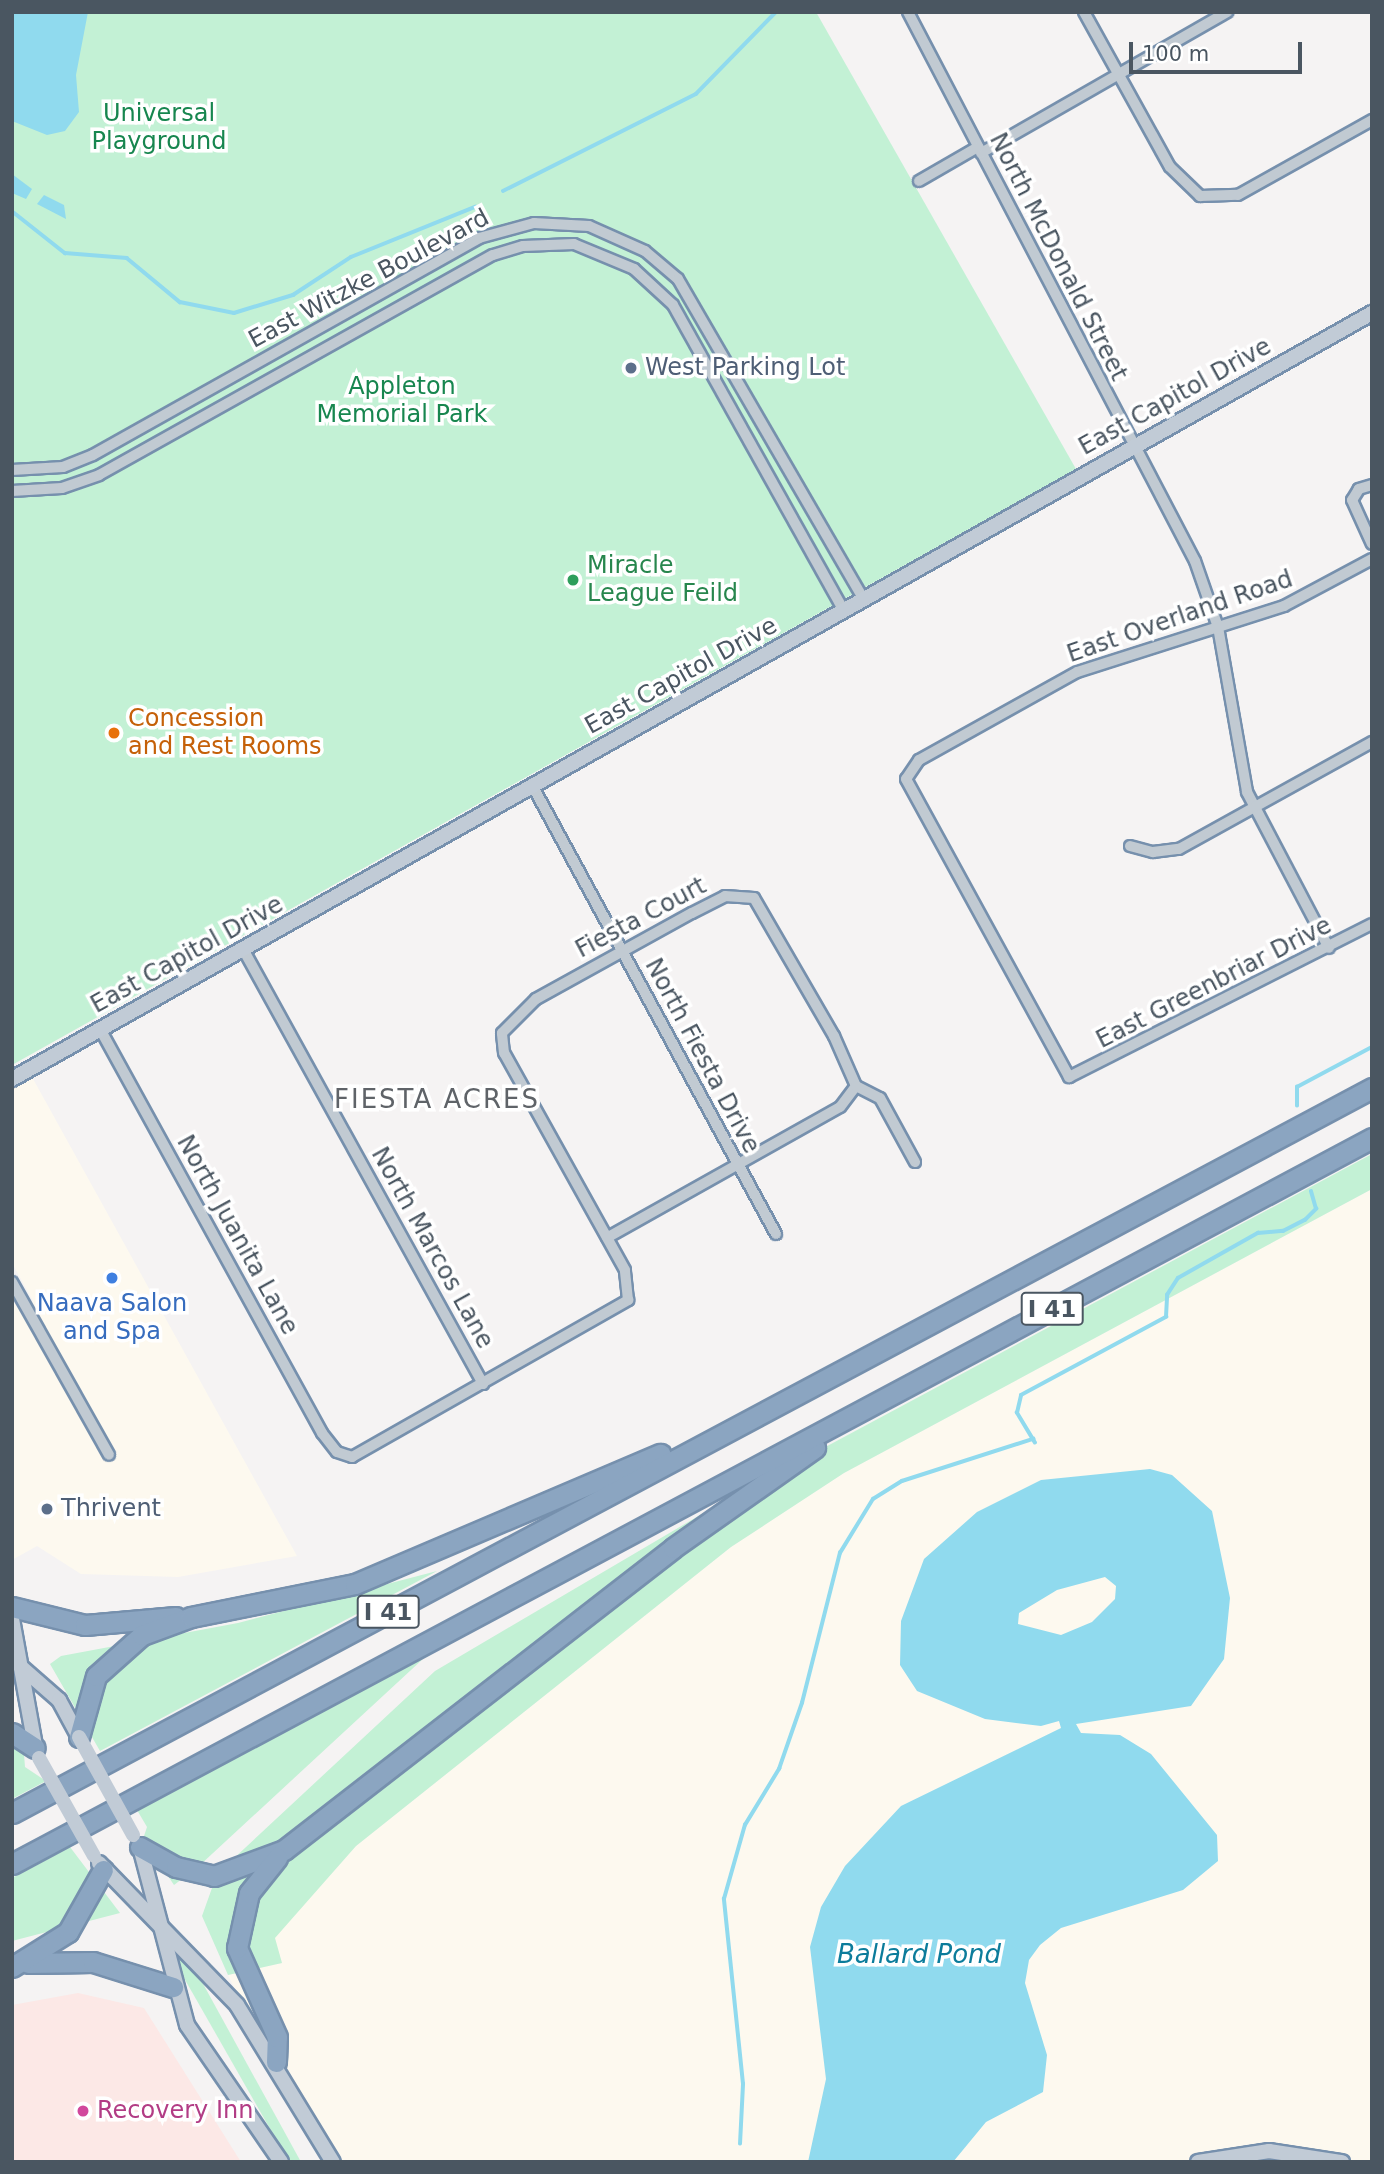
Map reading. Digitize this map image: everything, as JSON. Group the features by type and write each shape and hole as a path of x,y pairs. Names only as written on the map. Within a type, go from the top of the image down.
{"highway":[{"name":"I 41","path":"12,1813 1372,1088"},
{"name":"I 41","path":"12,1864 1372,1138"},
{"path":"276,2062 277,2036 243,1971 237,1937 249,1892 284,1850 673,1548 790,1464 884,1410 913,1383"},
{"path":"12,1607 85,1625 191,1617 355,1584 764,1411"},
{"path":"79,1737 90,1689 108,1659 142,1635 191,1617"},
{"path":"12,1733 37,1753"},
{"path":"137,1841 176,1867 214,1876 284,1850"},
{"path":"20,1965 78,1922 99,1863"},
{"path":"20,1965 93,1962 173,1987"}],"street":[{"name":"North McDonald Street","path":"908,12 1131,447 1195,561 1218,627 1253,809 1329,948"},
{"path":"1084,12 1181,183 1213,199 1238,195 1372,120"},
{"path":"919,181 1118,75 1227,12"},
{"name":"East Witzke Boulevard","path":"12,470 62,467 93,456 479,238 534,223 589,226 645,251 678,279 863,600"},
{"name":"East Witzke Boulevard","path":"12,491 62,488 99,475 493,255 523,246 575,244 634,269 673,306 844,611"},
{"name":"East Capitol Drive","path":"12,1079 1372,313"},
{"path":"1372,485 1359,489 1352,500 1372,544"},
{"name":"East Overland Road","path":"1074,1079 1054,1059 907,786 907,773 919,760 1077,672 1284,606 1372,559"},
{"path":"1130,846 1153,852 1180,849 1372,743"},
{"name":"North Fiesta Drive","path":"532,785 736,1166 776,1234"},
{"name":"Fiesta Court","path":"343,1455 384,1442 628,1300 631,1284 502,1043 507,1022 522,1009 725,896 754,898 834,1036 856,1086"},
{"name":"East Greenbriar Drive","path":"1074,1079 1372,924"},
{"name":"North Marcos Lane","path":"243,949 484,1384"},
{"name":"North Juanita Lane","path":"100,1029 322,1433 343,1455"},
{"path":"607,1238 840,1107 856,1086 880,1098 915,1161"},
{"path":"12,1282 109,1455"},
{"path":"12,1619 37,1753 99,1863 159,1929 223,1988 276,2062 333,2162"},
{"path":"12,1658 59,1700 137,1841 173,1987 194,2042 281,2162"},
{"path":"1198,2162 1269,2151 1342,2162"}],"shaded area":[{"path":"32,1077 297,1556 178,1577 81,1574 37,1546 12,1560 12,1299 18,1309 33,1301 12,1263 12,1088"},
{"path":"1372,1189 1372,2162 321,2162 228,1975 282,1963 274,1938 356,1846 731,1547 844,1473"},
{"path":"78,1993 144,2008 241,2162 12,2162 12,2005"}],"green space":[{"name":"Appleton Memorial Park","path":"12,12 816,12 1076,469 12,1065"},
{"path":"1372,1154 1372,1189 844,1473 731,1547 356,1846 275,1938 282,1963 228,1975 202,1916 217,1874 435,1671 717,1505"},
{"path":"437,1571 100,1751 50,1664 61,1656 238,1623"},
{"path":"424,1658 199,1866 174,1885 143,1839 147,1827 137,1810"},
{"path":"12,1720 23,1741 25,1767 46,1781 12,1799"},
{"path":"70,1847 120,1913 12,1941 12,1878"},
{"path":"163,1911 301,2162 289,2162 168,1950"}],"water":[{"path":"12,12 88,12 76,75 79,112 65,131 47,135 12,121"},
{"path":"12,174 32,189 26,199 12,193"},
{"path":"44,195 64,205 66,219 37,204"},
{"name":"Ballard Pond","path":"1150,1469 1172,1475 1212,1511 1230,1598 1224,1659 1191,1706 1076,1724 1081,1733 1120,1735 1151,1754 1217,1835 1218,1861 1183,1890 1061,1928 1040,1945 1029,1960 1025,1983 1047,2055 1043,2092 986,2122 953,2162 808,2162 826,2079 810,1947 821,1907 845,1866 901,1806 1061,1728 1059,1721 1041,1726 985,1719 917,1691 900,1665 901,1621 924,1559 977,1512 1041,1480","holes":["1105,1577 1116,1586 1115,1599 1092,1622 1061,1635 1018,1624 1019,1613 1057,1590"]}],"waterway":[{"path":"503,191 696,94 776,12"},
{"path":"12,211 65,253 127,258 180,302 234,313 293,295 351,257 475,207"},
{"path":"1297,1106 1297,1087 1372,1047"},
{"path":"1035,1443 1017,1413 1021,1395 1166,1317 1167,1295 1178,1278 1258,1233 1283,1231 1305,1220 1316,1209 1311,1192"},
{"path":"740,2144 743,2084 724,1899 745,1825 779,1769 802,1703 840,1553 873,1499 902,1481 1033,1439"}],"place":[{"name":"West Parking Lot","path":"631,368"},
{"name":"Miracle League Feild","path":"573,580"},
{"name":"Concession and Rest Rooms","path":"114,733"},
{"name":"Naava Salon and Spa","path":"112,1278"},
{"name":"Thrivent","path":"47,1509"},
{"name":"Recovery Inn","path":"83,2111"}],"district":[{"name":"FIESTA ACRES","path":"437,1100"}],"park label":[{"name":"Universal Playground","path":"159,128"}]}
